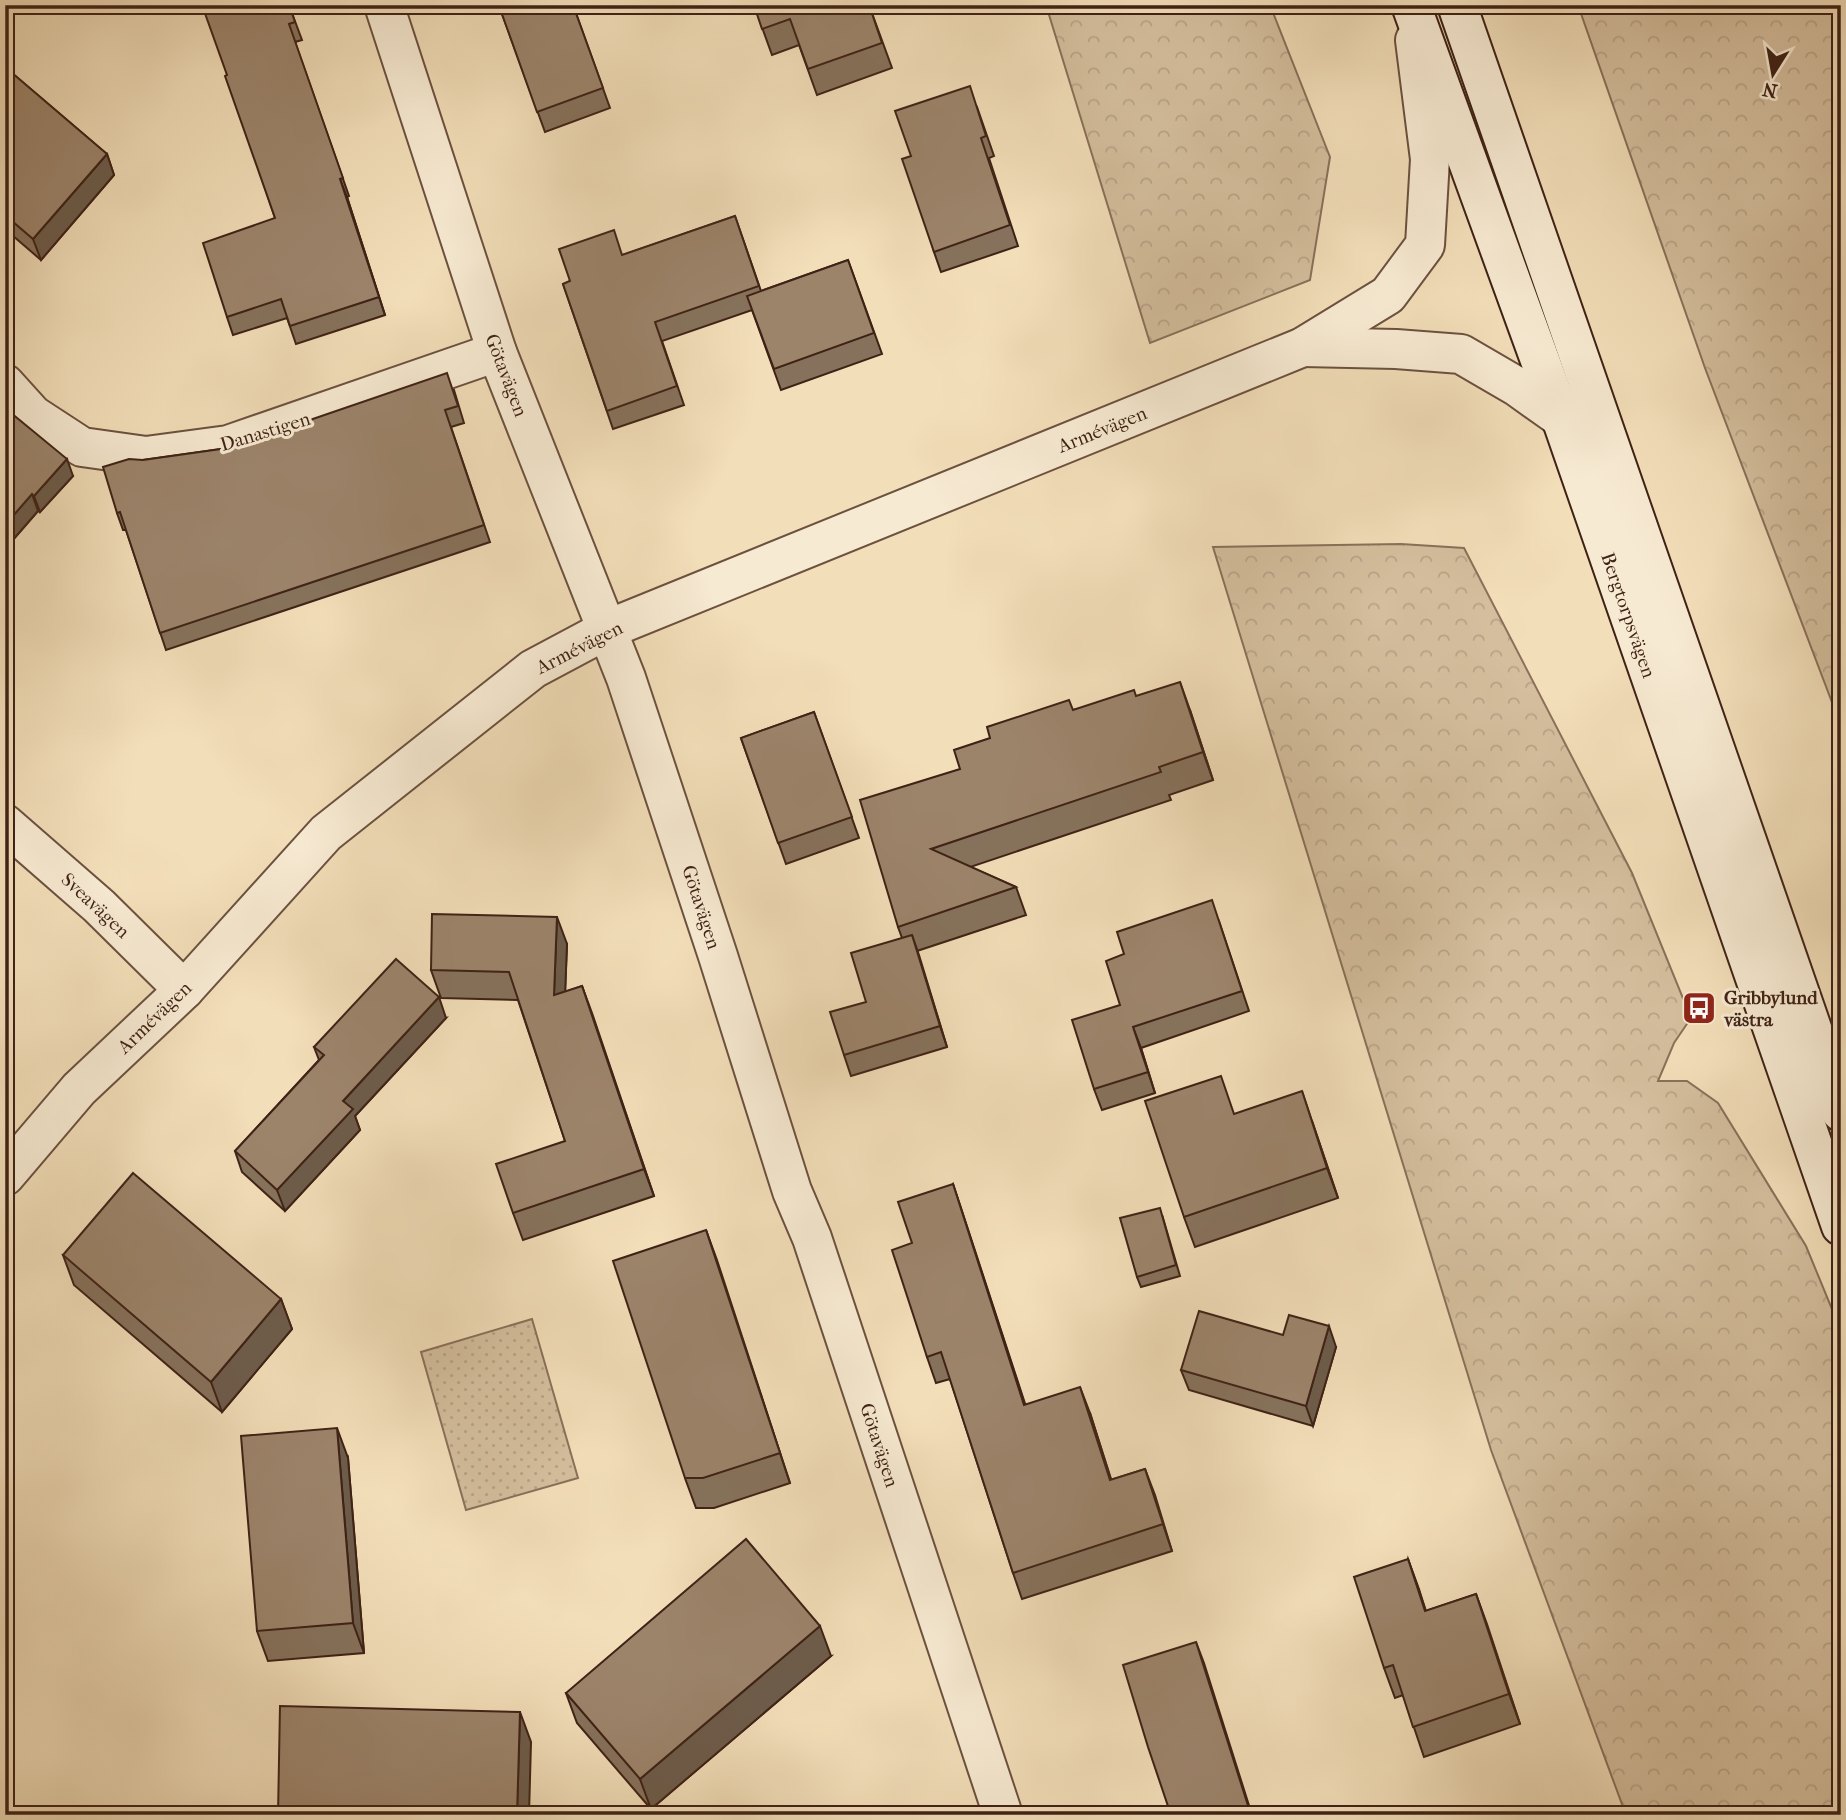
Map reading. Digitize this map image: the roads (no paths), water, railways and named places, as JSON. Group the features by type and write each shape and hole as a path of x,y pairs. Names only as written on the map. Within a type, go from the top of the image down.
{"street":[{"name":"Götavägen","path":"384,5 497,352 608,629 718,956 792,1191 812,1238 1003,1815"},
{"name":"Armévägen","path":"5,1176 79,1089 184,990 326,833 533,669 608,629 1303,347 1388,295 1425,245 1430,159 1411,5"},
{"name":"Bergtorpsvägen","path":"1411,5 1561,418 1841,1226"},
{"name":"Bergtorpsvägen","path":"1457,5 1841,1112"},
{"name":"Armévägen","path":"1303,347 1396,349 1461,354 1516,386 1561,418"},
{"name":"Danastigen","path":"5,384 33,415 82,447 146,456 228,445 497,352"},
{"name":"Sveavägen","path":"5,824 99,906 184,990"}],"place":[{"name":"Gribbylund västra","path":"1699,1008"}]}
